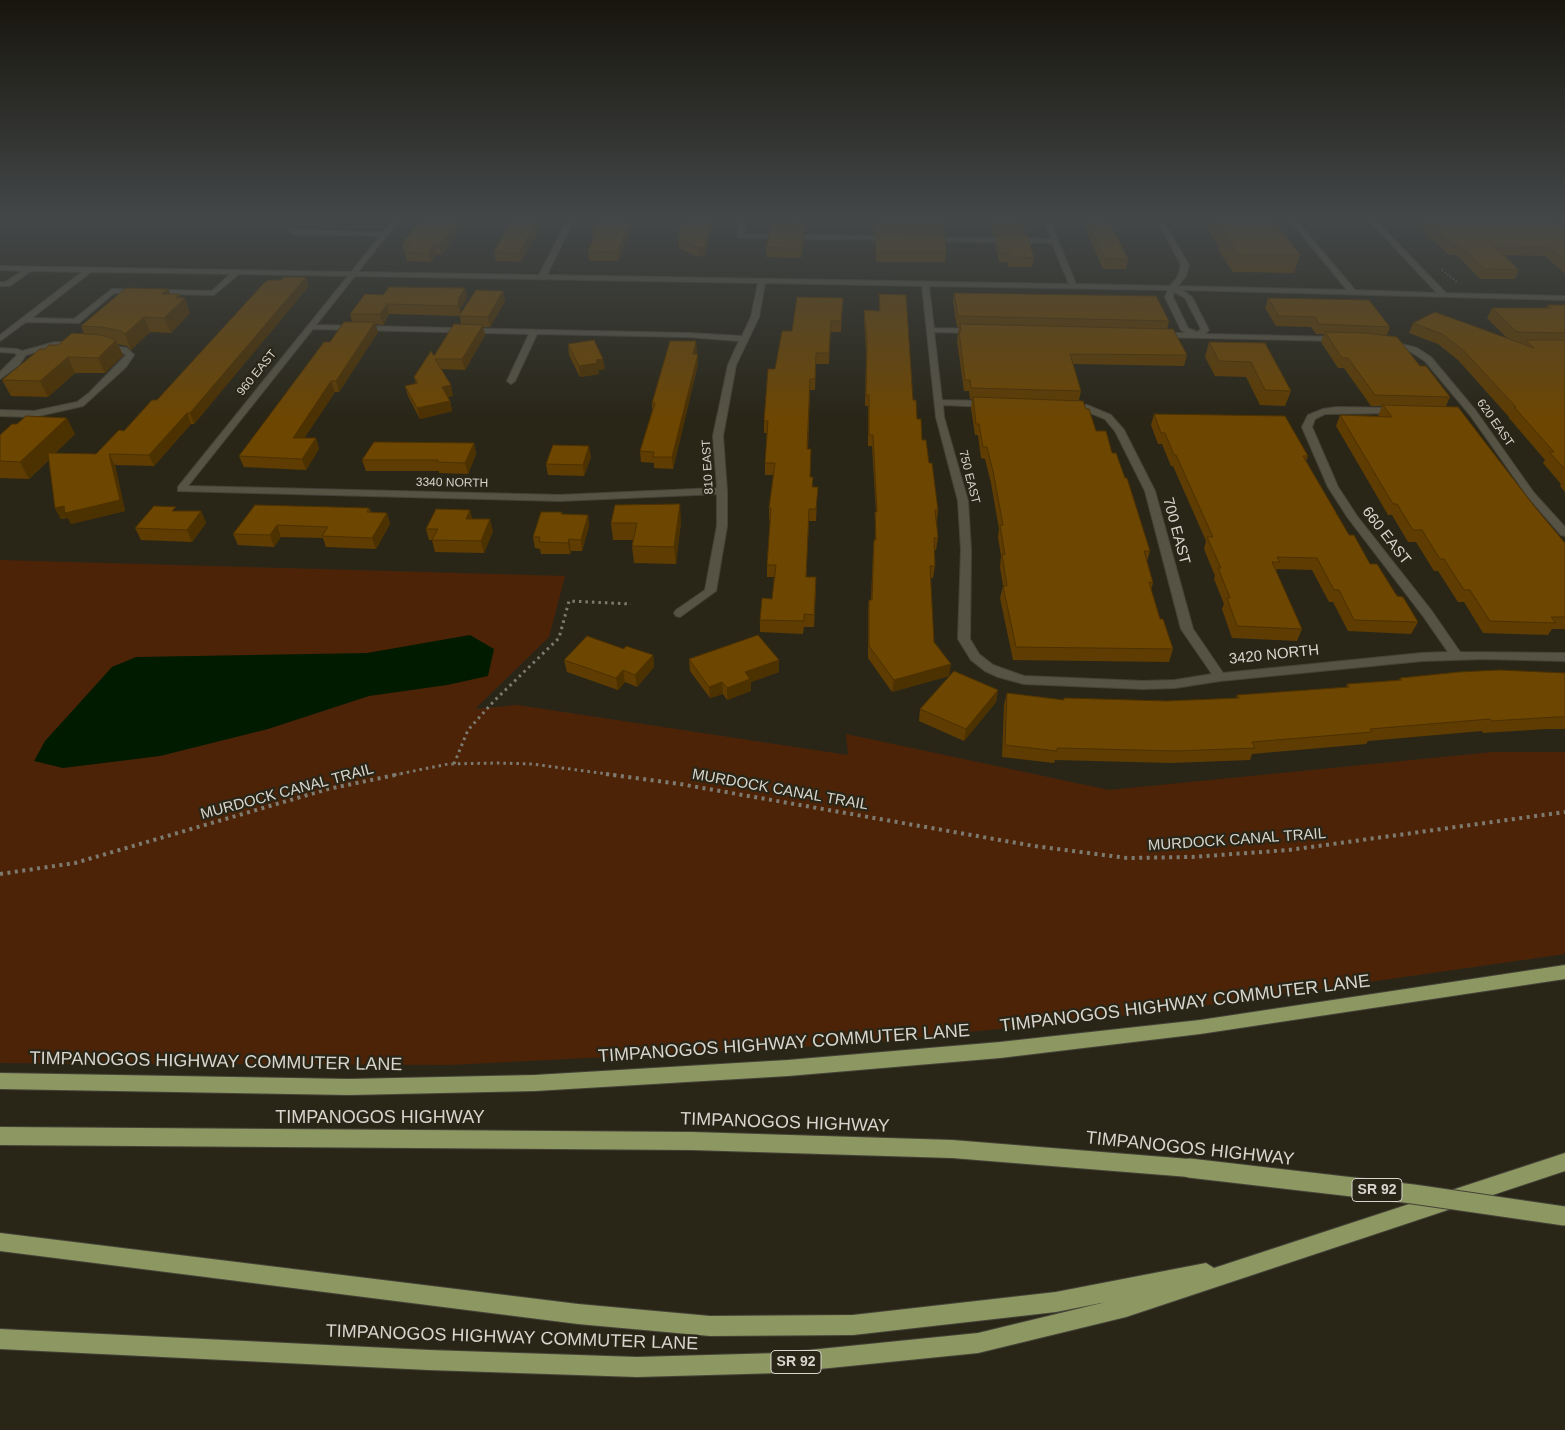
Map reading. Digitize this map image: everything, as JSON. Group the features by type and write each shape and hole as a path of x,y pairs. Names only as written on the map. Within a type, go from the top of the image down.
{"main road":[{"name":"TIMPANOGOS HIGHWAY COMMUTER LANE","path":"0,1081 349,1087 535,1083 788,1068 1000,1050 1200,1027 1565,972"},
{"name":"TIMPANOGOS HIGHWAY","path":"0,1136 702,1141 952,1150 1189,1168 1413,1194 1565,1216"},
{"name":"TIMPANOGOS HIGHWAY COMMUTER LANE","path":"0,1339 429,1360 627,1366 780,1363 978,1343 1126,1307 1565,1162"},
{"path":"0,1242 578,1314 710,1326 853,1325 1056,1302 1255,1264"}],"street":[{"path":"0,339 68,286"},
{"path":"24,320 76,321 112,291 214,293 222,286"},
{"name":"960 EAST","path":"180,489 342,286"},
{"name":"810 EAST","path":"680,613 710,591 722,526 722,491 718,436 732,365 755,317 761,286"},
{"name":"750 EAST","path":"925,286 940,417 963,501 966,520 964,639 975,657 989,668"},
{"path":"1052,286 1565,298"},
{"path":"1347,286 1352,292"},
{"path":"1434,286 1442,294"},
{"path":"1172,288 1169,297 1185,330 1198,336"},
{"path":"1172,288 1188,297 1205,330 1198,336"},
{"path":"310,327 688,335 744,340"},
{"path":"929,330 979,331"},
{"path":"511,380 534,332"},
{"path":"1148,334 1344,339"},
{"name":"620 EAST","path":"1377,341 1392,342 1414,350 1428,360 1531,495 1565,533"},
{"path":"0,376 18,361 22,354 56,344 108,346 124,350 130,355 124,365 80,404 56,411 34,414 0,413"},
{"path":"0,350 17,351 22,354"},
{"path":"938,402 997,404"},
{"name":"700 EAST","path":"1055,406 1084,407 1108,417 1120,430 1150,491 1188,629 1220,677"},
{"name":"660 EAST","path":"1407,411 1360,410 1323,412 1311,417 1307,427 1333,487 1352,518 1427,613 1456,655"},
{"name":"3340 NORTH","path":"180,489 560,498 722,491"},
{"name":"3420 NORTH","path":"989,668 1024,680 1143,685 1175,684 1220,677 1456,655 1565,657"}],"path":[{"path":"454,764 468,730 494,701 559,638 569,601 631,604"},
{"name":"MURDOCK CANAL TRAIL","path":"0,874 76,862 328,789 454,764 532,764 680,784 1025,844 1141,858 1192,857 1289,850 1565,812"}],"shaded area":[{"path":"0,560 565,576 549,637 475,709 517,705 848,755 846,734 1109,790 1493,752 1565,752 1565,954 1173,1010 859,1044 450,1065 0,1063"},
{"path":"470,635 494,649 488,676 447,685 369,696 268,729 160,756 63,768 34,761 45,741 112,667 136,657 367,653"}],"building":[{"path":"262,286 299,286 190,413 187,413 149,455 109,454 120,500 65,513 64,506 55,508 48,453 96,454 119,430 124,431 152,400 157,400"},
{"path":"389,287 465,288 459,298 458,306 387,304 380,314 350,314 365,294 383,295"},
{"path":"126,288 168,289 162,294 179,294 176,298 185,298 164,318 144,317 125,334 121,331 102,327 81,326"},
{"path":"476,290 503,291 488,317 459,316"},
{"path":"954,293 1156,296 1169,321 958,316"},
{"path":"879,294 906,295 913,400 916,400 917,419 921,419 922,440 926,440 929,463 932,463 938,510 935,510 938,538 934,538 935,566 930,566 934,642 951,664 894,680 869,646 869,600 872,600 874,540 876,540 875,512 877,512 873,435 869,435 869,395 866,395 867,341 864,310 880,311"},
{"path":"797,297 843,298 841,321 831,321 829,353 816,353 815,379 810,379 807,449 811,449 810,477 813,477 812,487 818,487 816,509 809,509 806,577 816,577 814,615 804,614 804,621 760,620 762,598 772,599 776,565 767,565 771,508 769,508 775,463 765,463 768,421 764,421 768,369 775,369 782,331 792,331"},
{"path":"1268,298 1369,300 1390,327 1319,324 1315,317 1279,316"},
{"path":"1548,305 1565,305 1565,333 1517,332 1492,308 1551,308"},
{"path":"1435,312 1534,348 1525,340 1565,340 1565,469 1549,452 1554,452 1514,407 1516,407 1463,350 1442,334 1413,323"},
{"path":"344,322 375,322 336,381 331,381 293,438 316,438 302,459 239,456 324,342 330,342"},
{"path":"454,324 483,325 462,359 435,359 451,385 442,387 450,401 417,408 405,386 418,383 414,377 431,351 434,356"},
{"path":"960,324 1173,329 1187,355 1070,354 1081,391 971,388 970,380 965,380 959,331 961,331"},
{"path":"1325,332 1366,333 1397,337 1420,366 1426,366 1450,397 1375,395 1348,358 1342,358"},
{"path":"72,333 101,335 116,340 98,358 68,357 40,381 2,380 40,349 45,349 49,345 58,345"},
{"path":"594,340 603,359 596,360 597,363 579,366 568,344"},
{"path":"670,341 696,341 693,354 698,354 672,457 653,457 654,452 640,451 655,403 652,403"},
{"path":"1209,342 1265,343 1291,391 1265,390 1251,362 1219,361"},
{"path":"973,397 1083,401 1086,409 1089,409 1096,431 1106,431 1112,453 1116,453 1125,478 1127,478 1150,551 1144,551 1153,583 1149,582 1160,619 1163,619 1173,649 1016,647 1003,586 1007,586 1002,554 1005,555 1000,525 1003,525 987,447 983,447 979,424 976,424"},
{"path":"1383,405 1458,407 1565,543 1565,617 1551,617 1556,623 1490,621 1470,590 1464,590 1444,559 1440,559 1422,530 1413,530 1397,504 1393,504 1340,415 1392,417"},
{"path":"1154,414 1285,416 1308,456 1303,456 1349,535 1354,535 1370,564 1377,564 1397,596 1403,597 1418,622 1354,620 1339,590 1334,590 1317,558 1277,557 1280,562 1272,562 1302,629 1237,626 1227,598 1230,598 1218,568 1221,568 1207,537 1213,537 1176,455 1174,455 1165,433 1161,433"},
{"path":"26,416 67,418 20,462 0,461 0,435 12,424 17,424"},
{"path":"374,442 474,443 465,463 437,462 438,460 362,460"},
{"path":"553,445 589,446 583,465 546,464"},
{"path":"680,504 674,547 632,546 637,523 611,523 615,505"},
{"path":"255,505 369,508 367,512 387,513 372,538 322,536 328,527 277,525 270,535 233,534"},
{"path":"154,506 176,507 172,511 201,511 187,530 135,528"},
{"path":"436,509 470,510 466,519 490,519 481,541 432,540 438,529 426,529"},
{"path":"541,512 588,515 581,540 569,539 568,543 539,542 540,537 533,537"},
{"path":"758,635 779,660 745,672 750,679 727,688 722,682 709,687 689,659"},
{"path":"587,636 624,649 626,646 653,655 635,675 623,670 616,678 564,660"},
{"path":"1499,670 1565,673 1565,717 1491,721 1490,719 1370,729 1372,732 1252,742 1255,748 1176,751 1057,748 1057,751 1005,745 1007,693 1064,700 1064,698 1166,701 1239,698 1237,695 1349,687 1347,684 1402,680 1400,678 1459,672"},
{"path":"954,671 998,690 966,729 920,709"}]}
